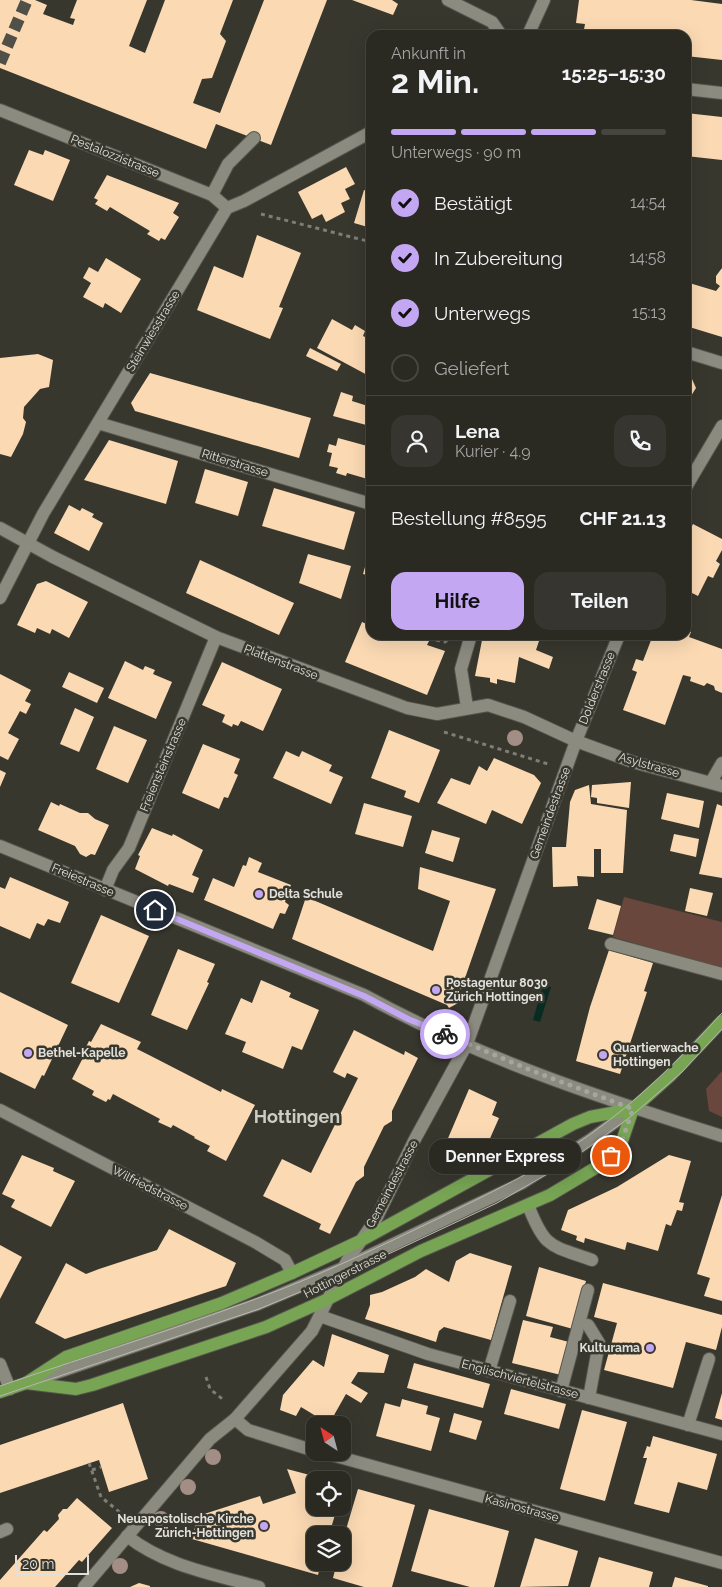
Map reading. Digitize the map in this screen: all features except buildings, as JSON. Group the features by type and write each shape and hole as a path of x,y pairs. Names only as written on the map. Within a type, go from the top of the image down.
{"main road":[{"name":"Hottingerstrasse","path":"26,1383 76,1389 239,1337 326,1300 421,1251 550,1195 597,1167 611,1156 622,1141 633,1109 671,1075 722,1021"},
{"name":"Hottingerstrasse","path":"5,1390 26,1383 66,1357 222,1303 292,1273 360,1241 573,1124 590,1117 633,1109"}],"street":[{"path":"448,0 492,22 498,30"},
{"path":"530,30 544,0"},
{"path":"691,90 722,93"},
{"name":"Pestalozzistrasse","path":"0,110 212,195 227,208"},
{"path":"227,208 244,201 366,135"},
{"path":"212,195 228,164 254,138"},
{"name":"Steinwiesstrasse","path":"0,598 28,543 227,208"},
{"path":"691,354 722,363"},
{"name":"Ritterstrasse","path":"98,423 366,503"},
{"path":"691,479 722,426"},
{"name":"Plattenstrasse","path":"0,528 216,637 407,708 437,714 467,707 488,705 524,717 576,741"},
{"name":"Freiensteinstrasse","path":"105,890 113,870 129,848 216,637"},
{"path":"467,707 461,669 470,640"},
{"name":"Dolderstrasse","path":"576,741 617,640"},
{"name":"Asylstrasse","path":"576,741 633,762 716,784"},
{"name":"Gemeindestrasse","path":"84,1587 210,1439 235,1420 301,1344 320,1316 326,1300 344,1268 376,1219 415,1139 467,1044 576,741"},
{"path":"716,784 722,763"},
{"name":"Freiestrasse","path":"0,846 364,996 408,1019 512,1063 633,1109 722,1136"},
{"path":"611,944 722,974"},
{"name":"Hottingerstrasse","path":"26,1383 258,1304 344,1268 522,1184 590,1140 633,1109"},
{"name":"Wilfriedstrasse","path":"0,1110 254,1242 285,1260 292,1273"},
{"path":"528,1205 538,1230 549,1244 592,1260"},
{"path":"561,1391 588,1290"},
{"path":"490,1371 510,1301"},
{"name":"Englischviertelstrasse","path":"320,1316 379,1338 490,1371 722,1434"},
{"path":"588,1325 598,1343 589,1398"},
{"path":"688,1425 709,1359"},
{"path":"0,1364 5,1390"},
{"path":"235,1420 248,1430 306,1448"},
{"name":"Kasinostrasse","path":"351,1460 722,1563"},
{"path":"128,1536 146,1551 167,1561 259,1587"}],"path":[{"path":"257,210 261,214 366,241"},
{"path":"436,640 445,642 447,640"},
{"path":"435,730 551,765"},
{"path":"206,1377 210,1389 228,1403"},
{"path":"90,1463 101,1497 126,1517"},
{"path":"92,1470 101,1467"}],"shaded area":[{"path":"624,897 722,922 722,968 613,937"},
{"path":"543,985 551,987 540,1022 533,1020"},
{"path":"722,1071 722,1117 709,1111 706,1089"}],"tunnel":[{"path":"0,63 27,0"}],"tram line":[{"path":"0,1386 177,1327 282,1289 377,1248 512,1182 570,1148 625,1108 675,1062 722,1013"},
{"path":"0,1396 259,1309 365,1265 497,1203 568,1162 629,1118 682,1072 722,1029"}],"way so far":[{"path":"445,1034 530,1070 633,1109 622,1141 611,1156"}],"place":[{"name":"Delta Schule","path":"259,894"},
{"name":"Postagentur 8030 Zürich Hottingen","path":"436,990"},
{"name":"Bethel-Kapelle","path":"28,1053"},
{"name":"Quartierwache Hottingen","path":"603,1055"},
{"name":"Denner Express","path":"611,1156"},
{"name":"Kulturama","path":"650,1348"},
{"name":"Neuapostolische Kirche Zürich-Hottingen","path":"264,1526"}],"district":[{"name":"Hottingen","path":"297,1116"}],"route":[{"path":"155,910 364,996 408,1019 445,1034"}]}
